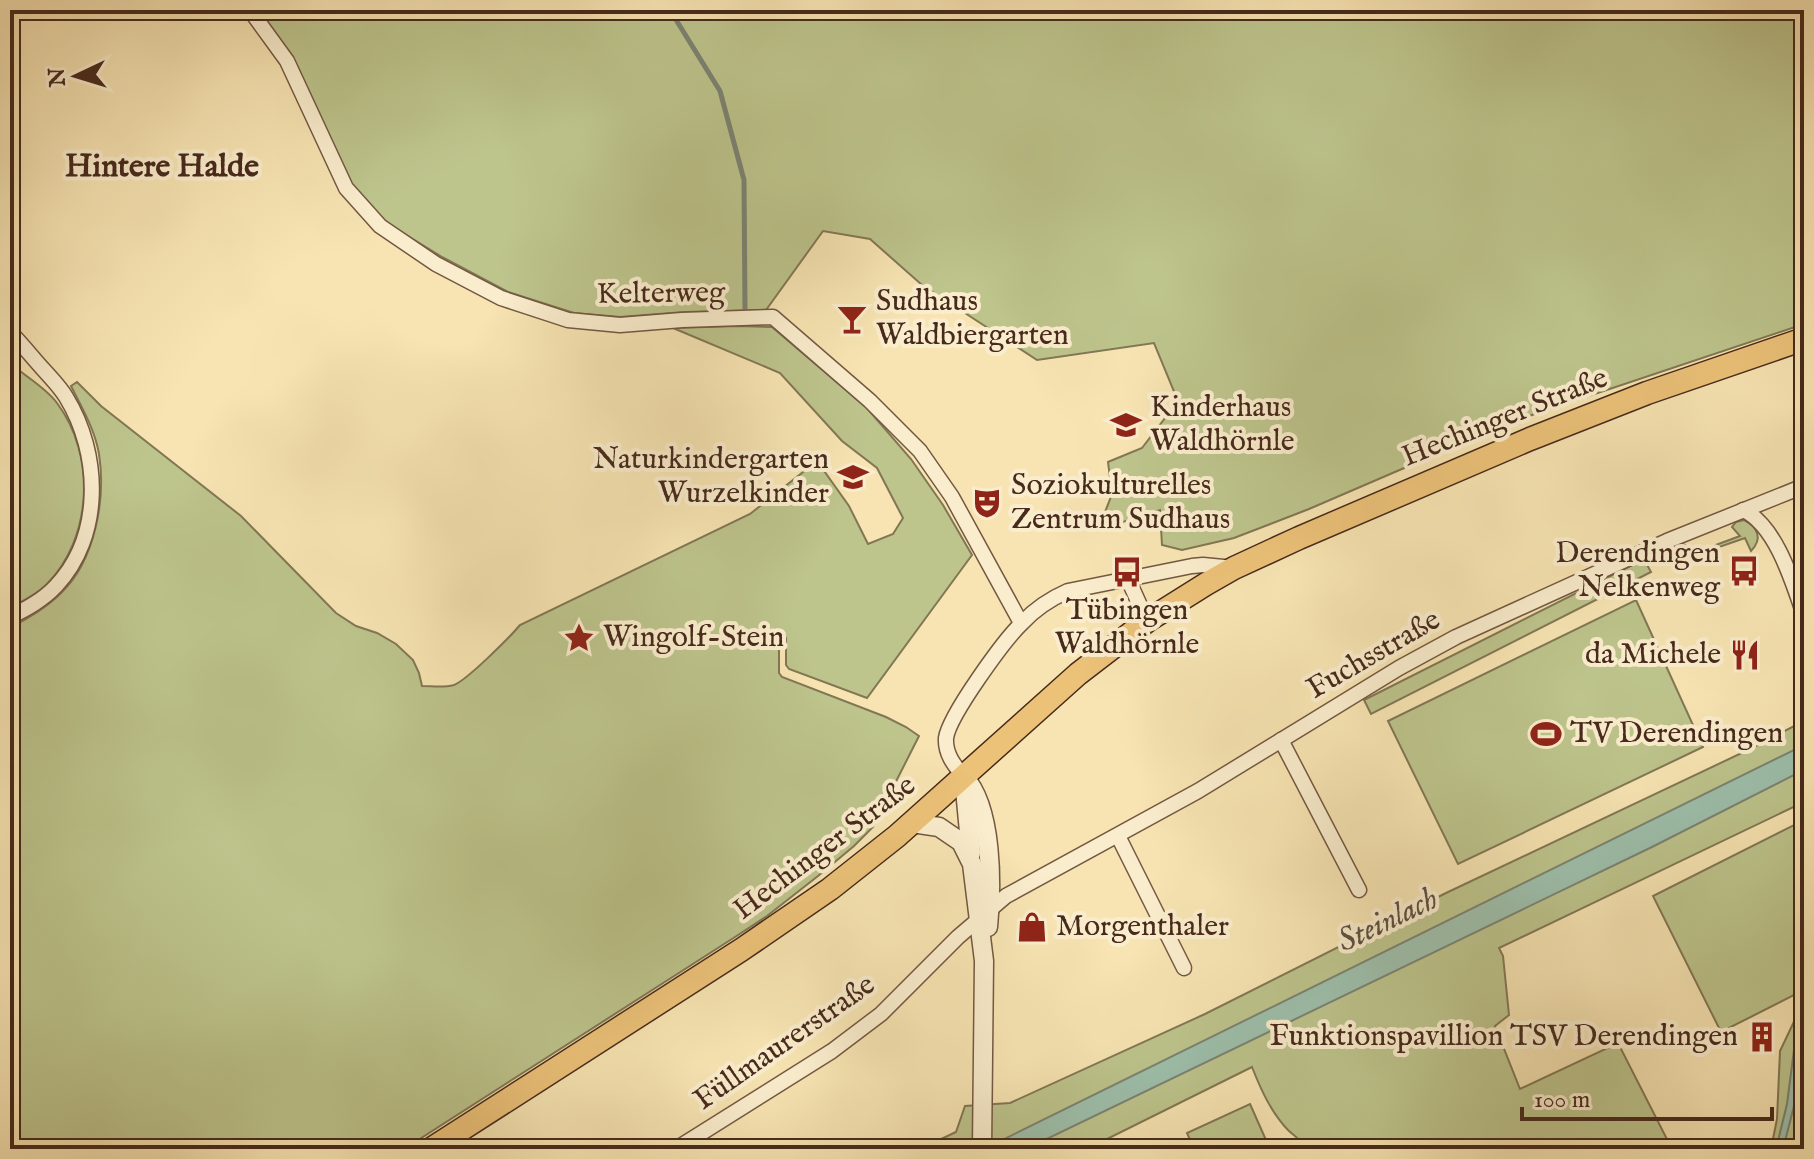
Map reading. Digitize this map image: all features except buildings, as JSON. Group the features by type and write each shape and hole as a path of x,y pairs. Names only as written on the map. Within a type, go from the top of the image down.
{"main road":[{"name":"Hechinger Straße","path":"431,1149 830,889 912,823 1078,674 1147,621 1234,568 1530,439 1647,393 1804,339"}],"street":[{"name":"Kelterweg","path":"250,10 287,61 346,188 380,226 436,264 501,298 568,320 620,325 773,317 870,401 920,451 952,497 1021,623"},
{"path":"10,332 65,394 83,432 90,460 93,496 89,522 68,570 55,587 33,605 10,617"},
{"name":"Fuchsstraße","path":"984,915 1006,896 1198,791 1399,668 1456,637 1667,541 1804,486"},
{"path":"1743,510 1753,515 1767,531 1784,563 1804,615"},
{"name":"Hechinger Straße","path":"964,777 949,758 946,737 950,725 985,669 1021,623 1056,596 1068,591 1203,565 1234,568"},
{"path":"1128,579 1147,621"},
{"path":"1281,740 1359,890"},
{"path":"964,777 972,864 984,915"},
{"path":"964,777 974,787 986,826 982,1149"},
{"path":"912,823 939,827 961,842 972,864"},
{"path":"1118,836 1184,968"},
{"name":"Füllmaurerstraße","path":"676,1149 832,1051 881,1014 984,915"}],"green space":[{"path":"256,10 1804,10 1804,324 1511,422 1309,509 1234,538 1182,550 1162,545 1160,510 1098,530 1112,494 1108,462 1142,448 1178,401 1154,343 1037,360 922,285 870,239 823,231 766,310 620,317 574,313 508,292 385,222 351,184"},
{"path":"772,327 866,407 911,459 972,555 867,698 789,669 786,665 786,638 779,631 779,673 782,677 886,717 919,736 873,827 767,916 404,1149 10,1149 10,628 49,603 73,580 90,547 95,528 101,490 99,454 91,428 71,386 77,382 101,406 241,516 336,613 396,644 413,660 422,686 446,686 454,685 468,675 520,625 750,514 817,461 849,506 868,544 893,534 903,518 877,468 842,441 780,373 673,328"},
{"path":"15,367 53,398 70,424 83,471 84,496 73,544 62,566 42,589 10,608 10,370"},
{"path":"1744,520 1753,526 1758,538 1751,551 1745,538 1716,548 1721,563 1716,564 1703,559 1685,545 1697,552 1740,536 1732,527"},
{"path":"1644,559 1651,572 1371,714 1364,700"},
{"name":"TV Derendingen","path":"1636,600 1703,747 1458,864 1388,721"},
{"path":"1804,721 1804,802 1499,948 1503,956 1509,1015 1495,1026 1520,1089 1618,1043 1672,1149 1305,1149 1272,1108 1252,1067 1087,1149 920,1149 956,1132 965,1106 1010,1103 1205,1014 1446,893"},
{"path":"1804,820 1804,990 1721,1032 1653,896"},
{"path":"1804,1009 1804,1149 1771,1149 1777,1119 1780,1051 1799,1011"},
{"path":"1250,1104 1270,1149 1194,1149 1187,1133"}],"shaded area":[{"path":"1804,745 1804,770 1652,847 1026,1149 984,1149"},
{"path":"1804,1023 1804,1047 1794,1106 1783,1149 1776,1149 1787,1104 1795,1042"}],"waterway":[{"path":"670,10 720,91 744,180 745,310"}],"place":[{"name":"Sudhaus Waldbiergarten","path":"852,319"},
{"name":"Kinderhaus Waldhörnle","path":"1126,425"},
{"name":"Naturkindergarten Wurzelkinder","path":"853,477"},
{"name":"Soziokulturelles Zentrum Sudhaus","path":"987,503"},
{"name":"Derendingen Nelkenweg","path":"1744,571"},
{"name":"Tübingen Waldhörnle","path":"1127,572"},
{"name":"Wingolf-Stein","path":"579,638"},
{"name":"da Michele","path":"1745,655"},
{"name":"TV Derendingen","path":"1546,734"},
{"name":"Morgenthaler","path":"1032,927"},
{"name":"Funktionspavillion TSV Derendingen","path":"1762,1037"}],"district":[{"name":"Hintere Halde","path":"162,167"}],"water label":[{"name":"Steinlach","path":"1388,921"}]}
